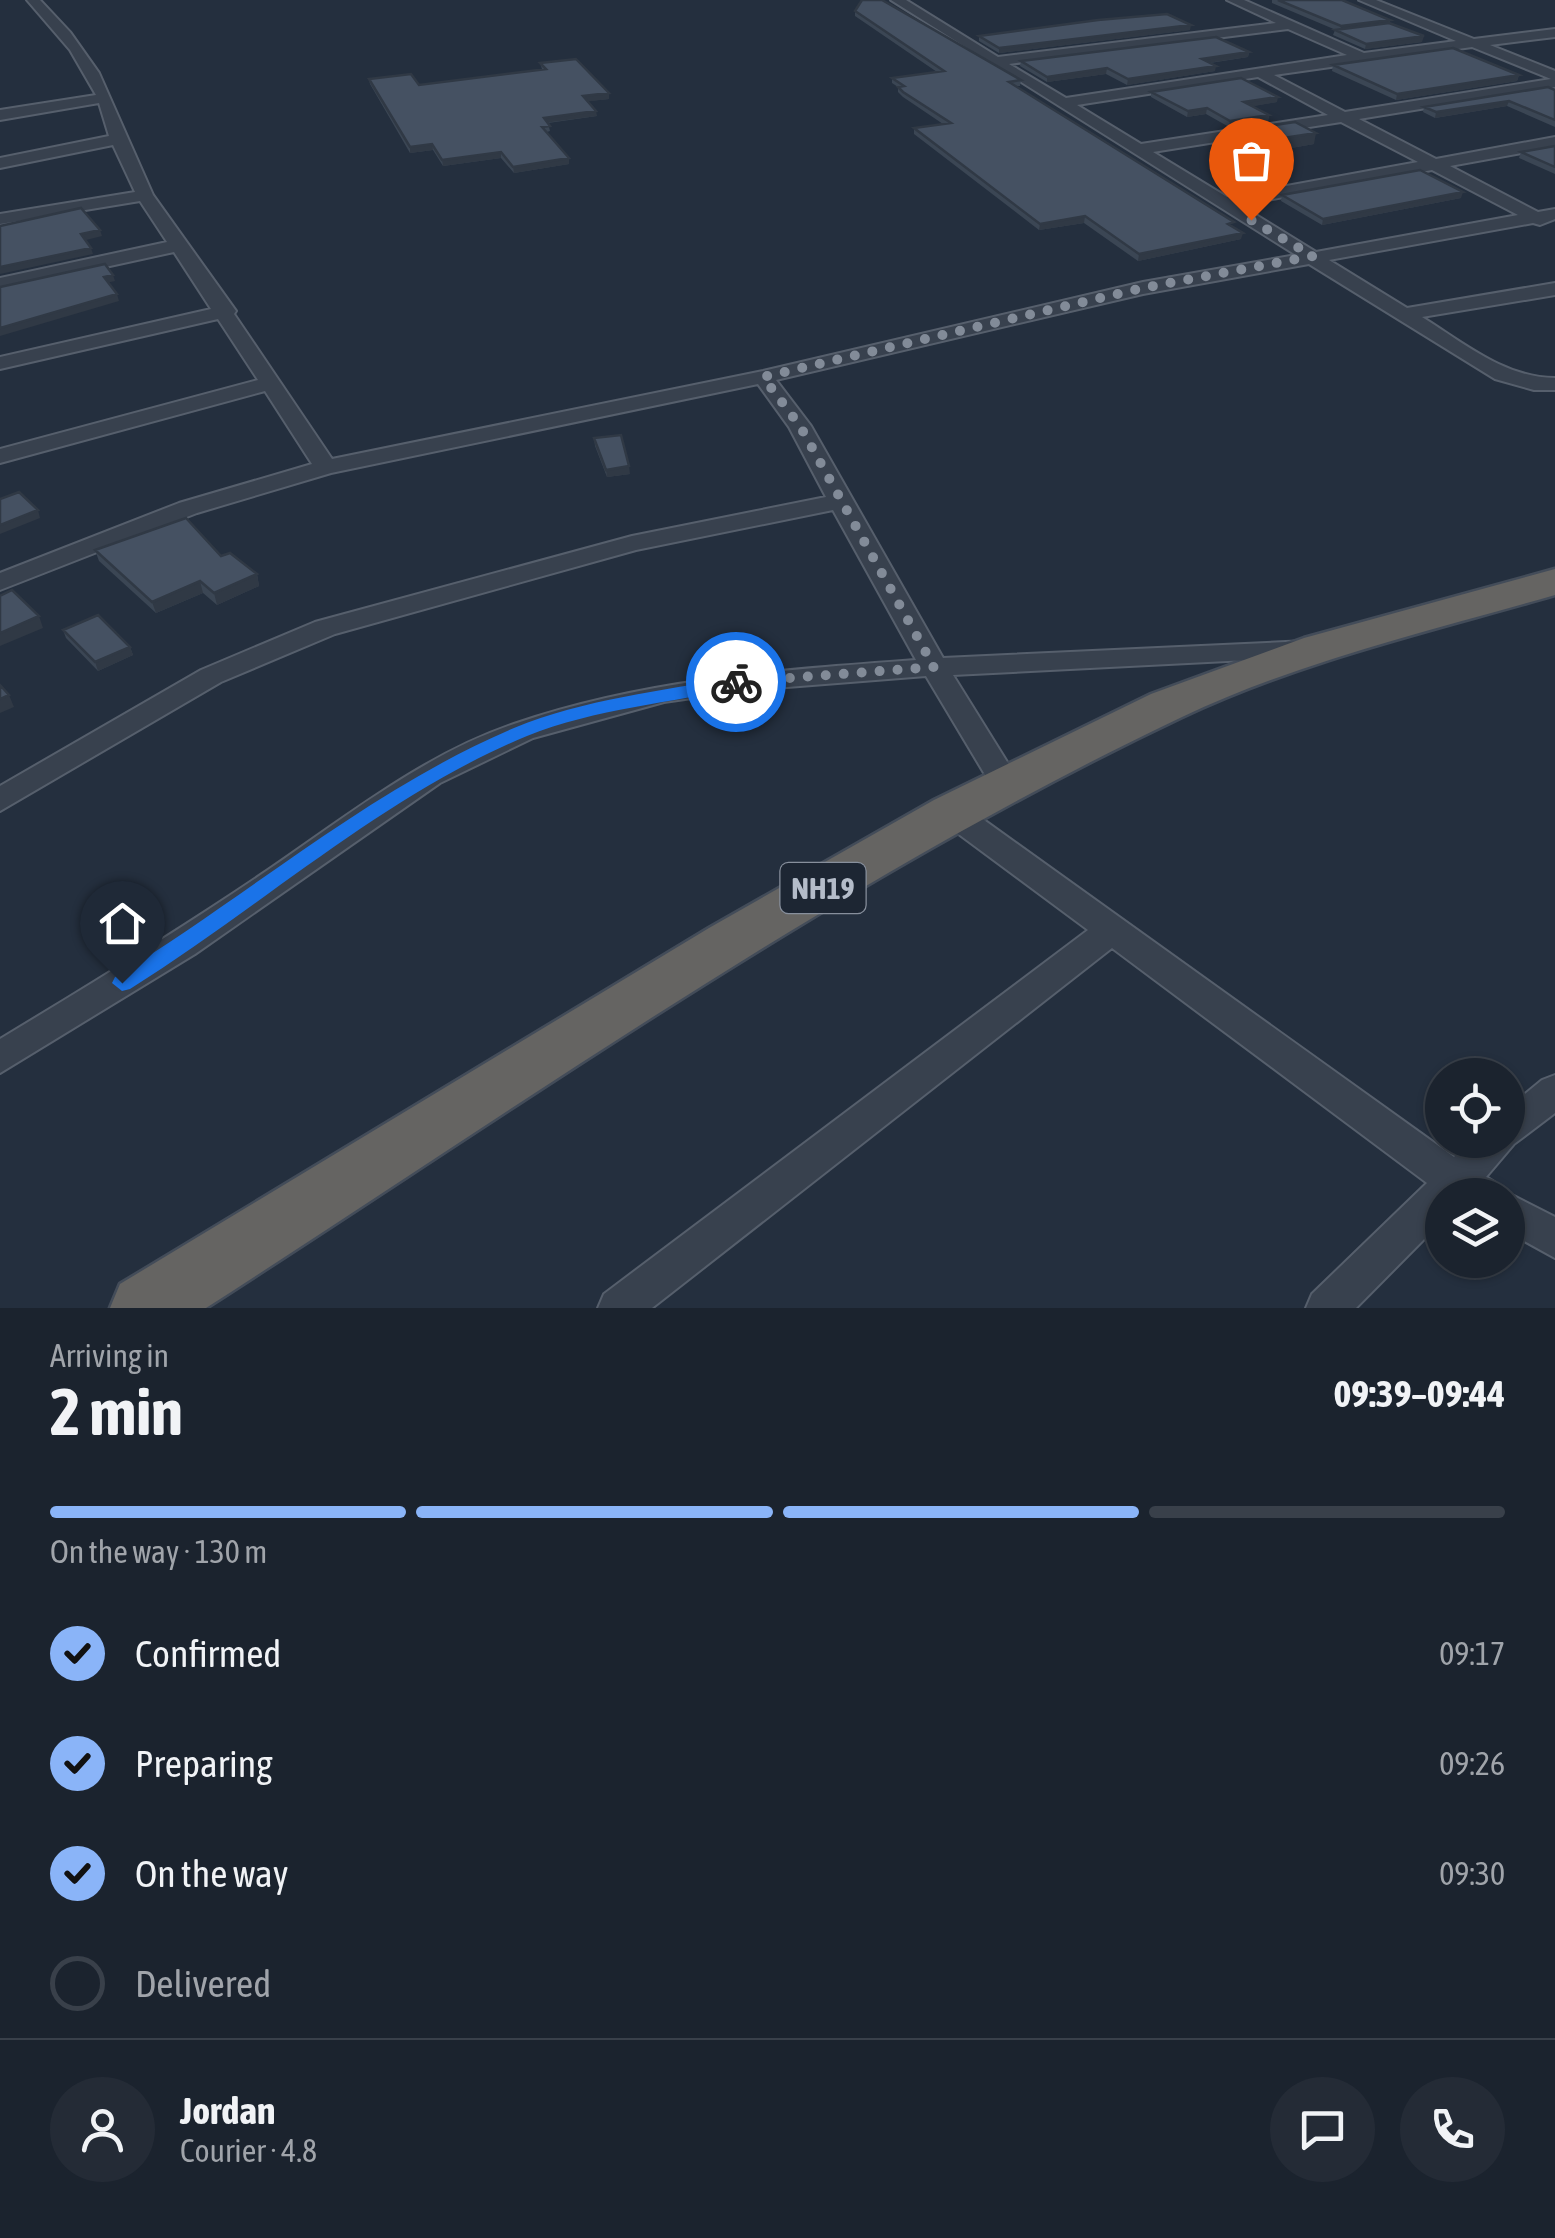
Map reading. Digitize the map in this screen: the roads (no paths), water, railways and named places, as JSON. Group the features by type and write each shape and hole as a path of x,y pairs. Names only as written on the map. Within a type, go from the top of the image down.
{"highway":[{"name":"NH19","path":"145,1308 729,943 952,813 1168,705 1320,648 1555,582"}],"street":[{"path":"34,0 68,35 104,98 145,195 226,311 326,467"},
{"path":"897,0 1502,375 1534,384 1555,384"},
{"path":"1233,0 1362,57"},
{"path":"1366,0 1555,76"},
{"path":"996,61 1290,24"},
{"path":"1063,104 1362,57 1555,33"},
{"path":"1262,74 1555,228"},
{"path":"1140,149 1555,84"},
{"path":"0,115 104,98"},
{"path":"0,163 118,138"},
{"path":"1224,203 1555,142"},
{"path":"0,219 145,195"},
{"path":"0,582 188,508 326,467 763,377 1143,288 1555,214"},
{"path":"0,284 180,245"},
{"path":"1405,314 1555,289"},
{"path":"0,363 226,311"},
{"path":"763,377 800,426 934,667 1007,786"},
{"path":"0,456 138,416 270,384"},
{"path":"0,800 211,676 326,628 632,543 840,501"},
{"path":"0,1058 184,945 429,776 523,731 663,693 748,681 934,667 1320,648"},
{"path":"952,813 1454,1178"},
{"path":"619,1308 1112,930"},
{"path":"1525,1116 1555,1091"},
{"path":"1525,1221 1555,1238"},
{"path":"1327,1308 1425,1223"}]}
